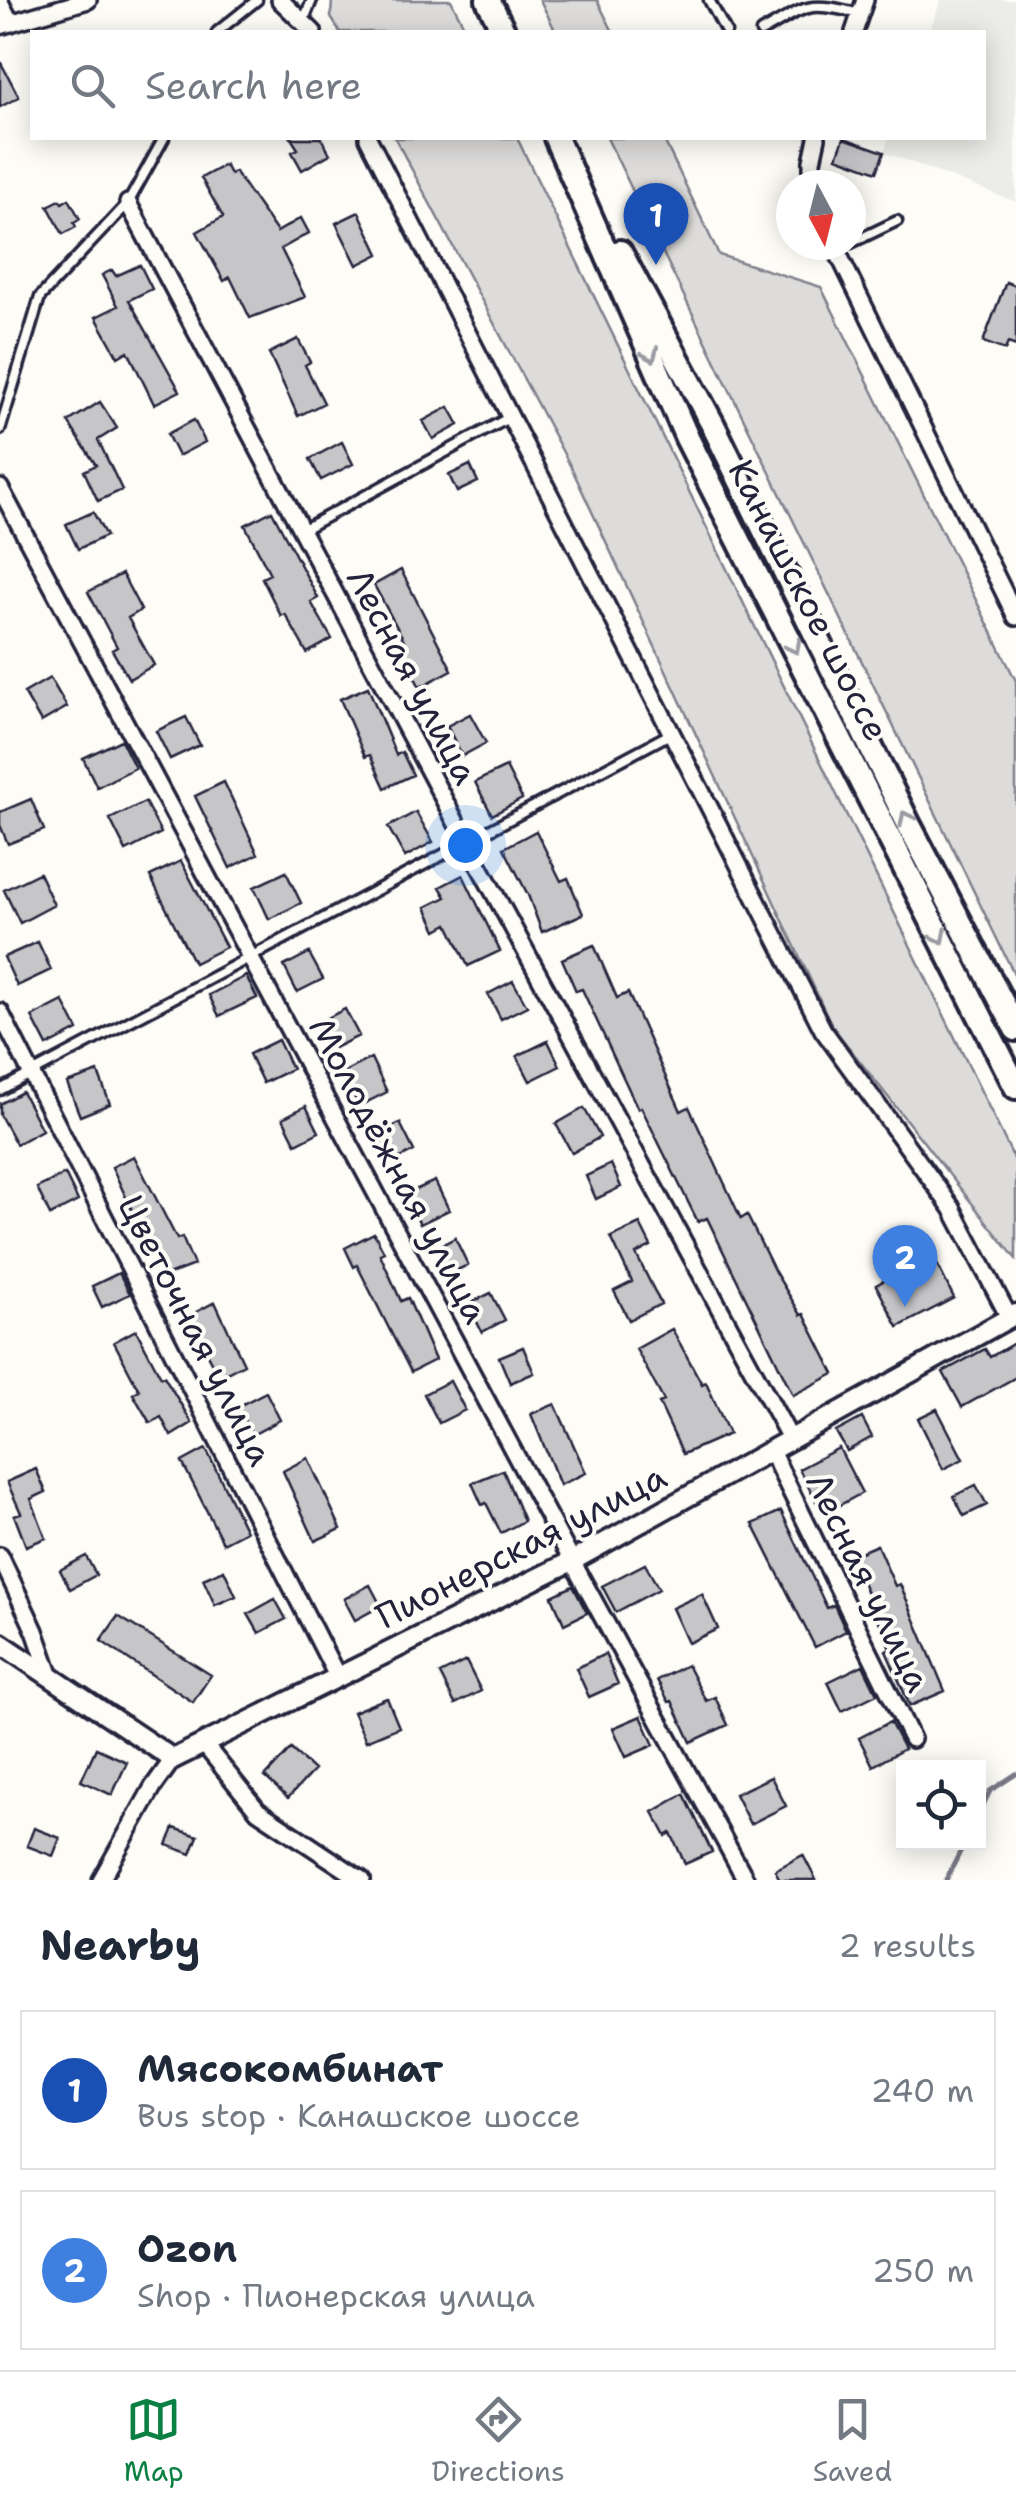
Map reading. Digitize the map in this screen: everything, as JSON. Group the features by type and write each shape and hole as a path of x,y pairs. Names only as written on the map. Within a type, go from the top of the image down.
{"main road":[{"path":"488,0 503,30"},
{"name":"Канашское шоссе","path":"557,140 713,425 909,825 1016,1029"},
{"name":"Канашское шоссе","path":"557,140 687,438 1016,1087"}],"street":[{"path":"0,2 6,24 88,0"},
{"path":"280,0 308,27"},
{"path":"369,140 823,1030 952,1208 1013,1316"},
{"path":"812,170 817,140"},
{"name":"Лесная улица","path":"128,203 467,842 791,1440"},
{"path":"849,260 1016,617"},
{"name":"Молодёжная улица","path":"0,488 572,1562 746,1880"},
{"name":"Цветочная улица","path":"0,1012 337,1676"},
{"name":"Пионерская улица","path":"101,1880 153,1787 174,1758 572,1562 1013,1316"},
{"name":"Лесная улица","path":"771,1451 912,1739"},
{"path":"0,1556 36,1631 50,1677"},
{"path":"0,1643 174,1758"},
{"path":"203,1743 258,1811 362,1880"}],"lane":[{"path":"220,30 256,0"},
{"path":"308,27 312,0"},
{"path":"709,0 725,30"},
{"path":"765,30 805,7 863,7"},
{"path":"0,430 40,297 128,203 163,140"},
{"path":"866,235 897,221"},
{"path":"302,530 512,416"},
{"path":"0,1090 672,733"}],"shaded area":[{"path":"332,0 451,0 466,30 339,30 331,17"},
{"path":"540,0 597,0 612,30 555,30"},
{"path":"941,0 1016,0 1016,202 884,152 888,140 986,140 986,30 930,30"},
{"path":"396,140 518,140 1016,1163 1016,1259 832,1026 573,471"},
{"path":"608,140 664,140 719,255 821,287 1016,681 1016,978"}],"building":[{"path":"0,61 19,97 0,107"},
{"path":"292,140 322,140 330,154 302,170 292,152 298,149"},
{"path":"843,140 884,152 877,172 837,157"},
{"path":"225,165 230,174 235,172 277,232 301,218 309,233 281,249 305,297 250,318 230,277 224,281 197,232 223,217 201,178"},
{"path":"69,199 80,219 74,223 76,227 63,234 48,206"},
{"path":"359,212 379,254 357,265 336,223"},
{"path":"140,265 152,289 129,300 180,391 154,404 128,351 118,357 96,317 118,306 102,275 112,270 116,276"},
{"path":"1006,282 1016,286 1016,346 1008,343 1005,350 983,342"},
{"path":"298,339 310,362 305,365 324,403 298,416 269,353"},
{"path":"100,402 117,428 98,440 122,490 98,501 84,471 96,465 68,422"},
{"path":"449,407 459,425 433,439 423,421"},
{"path":"194,420 205,442 178,456 167,434"},
{"path":"342,442 353,464 321,480 310,459"},
{"path":"470,465 478,482 457,492 449,475"},
{"path":"272,511 318,598 311,602 332,639 307,653 285,614 281,616 262,578 270,574 245,525"},
{"path":"93,512 106,536 78,549 66,524"},
{"path":"401,570 452,670 420,687 398,646 405,642 374,585"},
{"path":"122,574 141,610 128,618 154,665 129,679 112,650 117,647 88,592"},
{"path":"50,678 67,707 41,722 24,693"},
{"path":"368,687 396,755 402,752 413,775 385,788 370,755 365,757 340,699"},
{"path":"470,714 486,743 462,756 447,726"},
{"path":"186,717 200,745 170,759 156,731"},
{"path":"121,740 135,768 97,787 83,758"},
{"path":"506,767 522,799 492,815 475,782"},
{"path":"224,782 258,854 230,868 195,796"},
{"path":"31,799 44,830 8,844 0,825 0,812"},
{"path":"145,802 161,833 126,851 110,819"},
{"path":"416,812 433,842 405,857 388,827"},
{"path":"536,831 561,881 568,878 583,914 542,932 504,848"},
{"path":"181,861 226,947 194,963 150,876"},
{"path":"286,872 301,903 269,919 254,887"},
{"path":"39,873 54,905 20,923 4,890"},
{"path":"463,875 500,951 468,966 448,924 437,930 426,907 446,897 440,887"},
{"path":"38,942 51,970 17,986 4,957"},
{"path":"594,945 617,998 628,993 681,1111 689,1107 741,1219 747,1215 834,1374 793,1395 707,1218 698,1222 641,1107 638,1109 582,989 576,991 562,959"},
{"path":"309,953 323,979 297,992 284,966"},
{"path":"246,976 257,998 219,1016 209,995"},
{"path":"513,981 527,1006 501,1019 488,994"},
{"path":"63,1001 78,1030 47,1046 32,1017"},
{"path":"345,1009 359,1036 334,1048 320,1022"},
{"path":"278,1040 292,1069 263,1083 249,1054"},
{"path":"548,1041 560,1066 530,1081 517,1056"},
{"path":"371,1058 387,1092 359,1106 342,1073"},
{"path":"98,1072 110,1104 80,1116 67,1083"},
{"path":"22,1092 42,1130 16,1144 0,1115 0,1104"},
{"path":"306,1106 319,1132 296,1144 283,1118"},
{"path":"584,1108 600,1137 572,1153 556,1124"},
{"path":"400,1123 414,1151 389,1164 374,1136"},
{"path":"134,1156 194,1265 163,1277 112,1167"},
{"path":"611,1164 621,1187 596,1199 586,1176"},
{"path":"65,1174 78,1201 50,1215 37,1188"},
{"path":"435,1181 449,1210 420,1224 406,1194"},
{"path":"640,1224 651,1246 636,1254 661,1304 629,1320 614,1291 632,1282 611,1237"},
{"path":"374,1233 401,1301 408,1298 435,1360 411,1372 345,1248"},
{"path":"455,1238 468,1265 449,1274 436,1248"},
{"path":"932,1254 954,1298 898,1327 876,1285"},
{"path":"119,1273 130,1294 102,1307 92,1286"},
{"path":"491,1293 505,1320 482,1332 468,1304"},
{"path":"215,1302 244,1364 219,1377 187,1317"},
{"path":"672,1329 702,1384 706,1382 729,1434 683,1454 659,1403 664,1401 636,1349"},
{"path":"136,1330 192,1423 171,1436 161,1417 150,1423 133,1394 139,1390 114,1342"},
{"path":"1016,1342 1016,1377 962,1407 943,1372 985,1349 990,1357"},
{"path":"523,1347 534,1373 510,1383 499,1357"},
{"path":"450,1381 465,1410 439,1423 424,1394"},
{"path":"266,1392 280,1420 252,1435 237,1407"},
{"path":"555,1404 586,1473 560,1485 531,1414"},
{"path":"937,1409 963,1459 943,1469 918,1418"},
{"path":"862,1418 872,1437 847,1451 836,1432"},
{"path":"839,1448 862,1493 823,1514 799,1469"},
{"path":"206,1449 246,1531 223,1543 182,1462"},
{"path":"308,1458 341,1529 315,1541 283,1471"},
{"path":"36,1469 46,1492 31,1499 46,1538 26,1546 14,1515 21,1513 7,1482"},
{"path":"503,1470 524,1521 501,1533 472,1483"},
{"path":"976,1485 987,1505 964,1516 954,1496"},
{"path":"781,1511 827,1608 834,1605 846,1631 815,1647 753,1524"},
{"path":"877,1545 895,1586 900,1584 945,1691 910,1706 886,1651 891,1649 851,1556"},
{"path":"86,1556 96,1575 70,1589 60,1570"},
{"path":"645,1564 659,1589 616,1612 602,1586"},
{"path":"224,1570 236,1596 215,1605 203,1579"},
{"path":"370,1585 381,1606 355,1620 344,1599"},
{"path":"573,1586 587,1613 564,1624 552,1596"},
{"path":"702,1594 718,1629 688,1643 672,1608"},
{"path":"275,1599 286,1619 259,1633 248,1614"},
{"path":"118,1616 211,1675 193,1702 101,1641"},
{"path":"605,1654 618,1684 589,1697 576,1668"},
{"path":"466,1661 481,1691 455,1704 440,1674"},
{"path":"687,1665 706,1701 715,1697 728,1725 691,1742 672,1701 669,1702 657,1680"},
{"path":"863,1665 877,1694 842,1711 828,1682"},
{"path":"387,1698 399,1727 366,1741 353,1712"},
{"path":"641,1716 654,1745 626,1757 613,1728"},
{"path":"890,1722 904,1749 873,1766 859,1738"},
{"path":"96,1748 127,1762 112,1795 81,1781"},
{"path":"291,1749 314,1770 288,1798 265,1777"},
{"path":"771,1777 786,1806 750,1824 735,1794"},
{"path":"684,1794 712,1852 685,1864 671,1833 666,1836 653,1812"},
{"path":"34,1828 60,1838 53,1856 27,1846"},
{"path":"174,1828 198,1836 191,1854 167,1845"},
{"path":"803,1855 816,1880 780,1880 775,1870"}],"waterway":[{"path":"986,1799 990,1791 1016,1774"},
{"path":"946,1880 961,1850"}],"place":[{"name":"Мясокомбинат","path":"656,265"},
{"name":"Ozon","path":"905,1307"}]}
